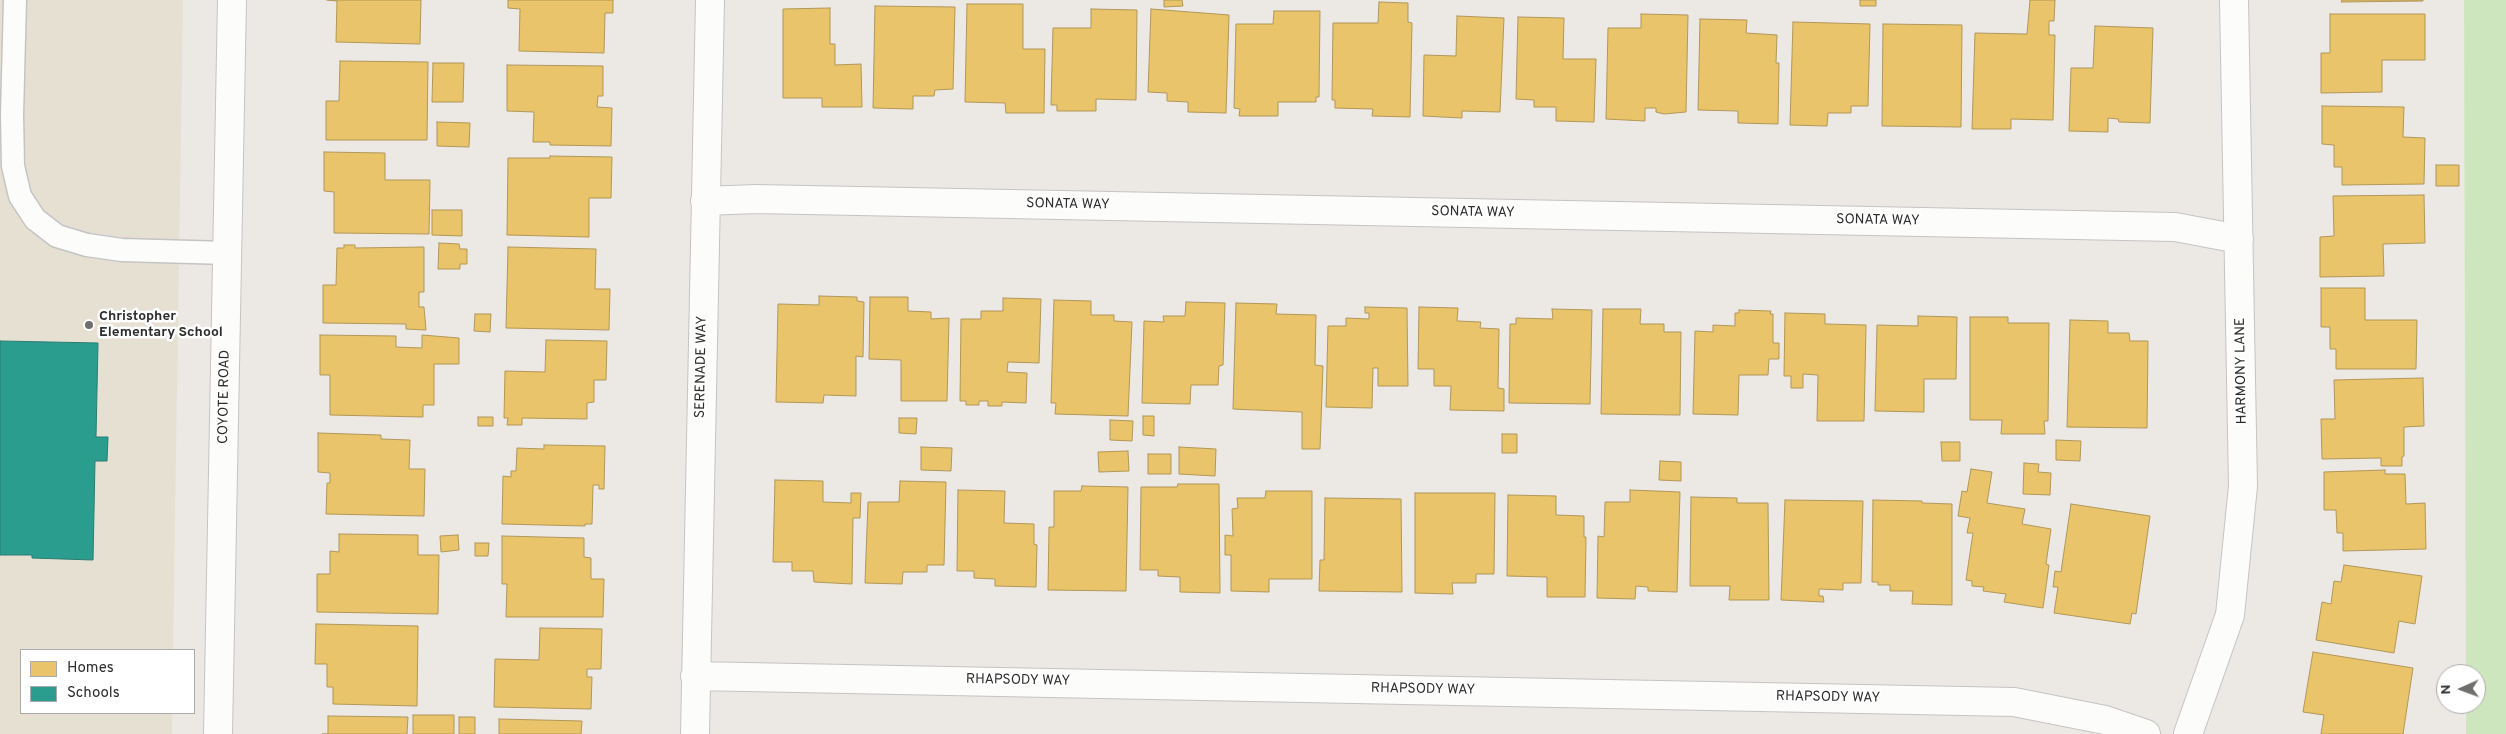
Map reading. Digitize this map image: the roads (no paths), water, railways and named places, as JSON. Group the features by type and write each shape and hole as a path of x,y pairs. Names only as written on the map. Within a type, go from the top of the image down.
{"street":[{"name":"COYOTE ROAD","path":"218,734 232,0"},
{"name":"SERENADE WAY","path":"695,734 710,0"},
{"name":"HARMONY LANE","path":"2188,734 2230,615 2244,486 2234,0"},
{"name":"SONATA WAY","path":"705,200 756,199 2175,226 2240,239"},
{"name":"RHAPSODY WAY","path":"695,676 2014,702 2105,720 2146,734"}],"lane":[{"path":"15,0 12,115 13,166 20,196 35,219 57,236 87,245 122,250 227,253"}],"place":[{"name":"Christopher Elementary School","path":"89,325"}]}
